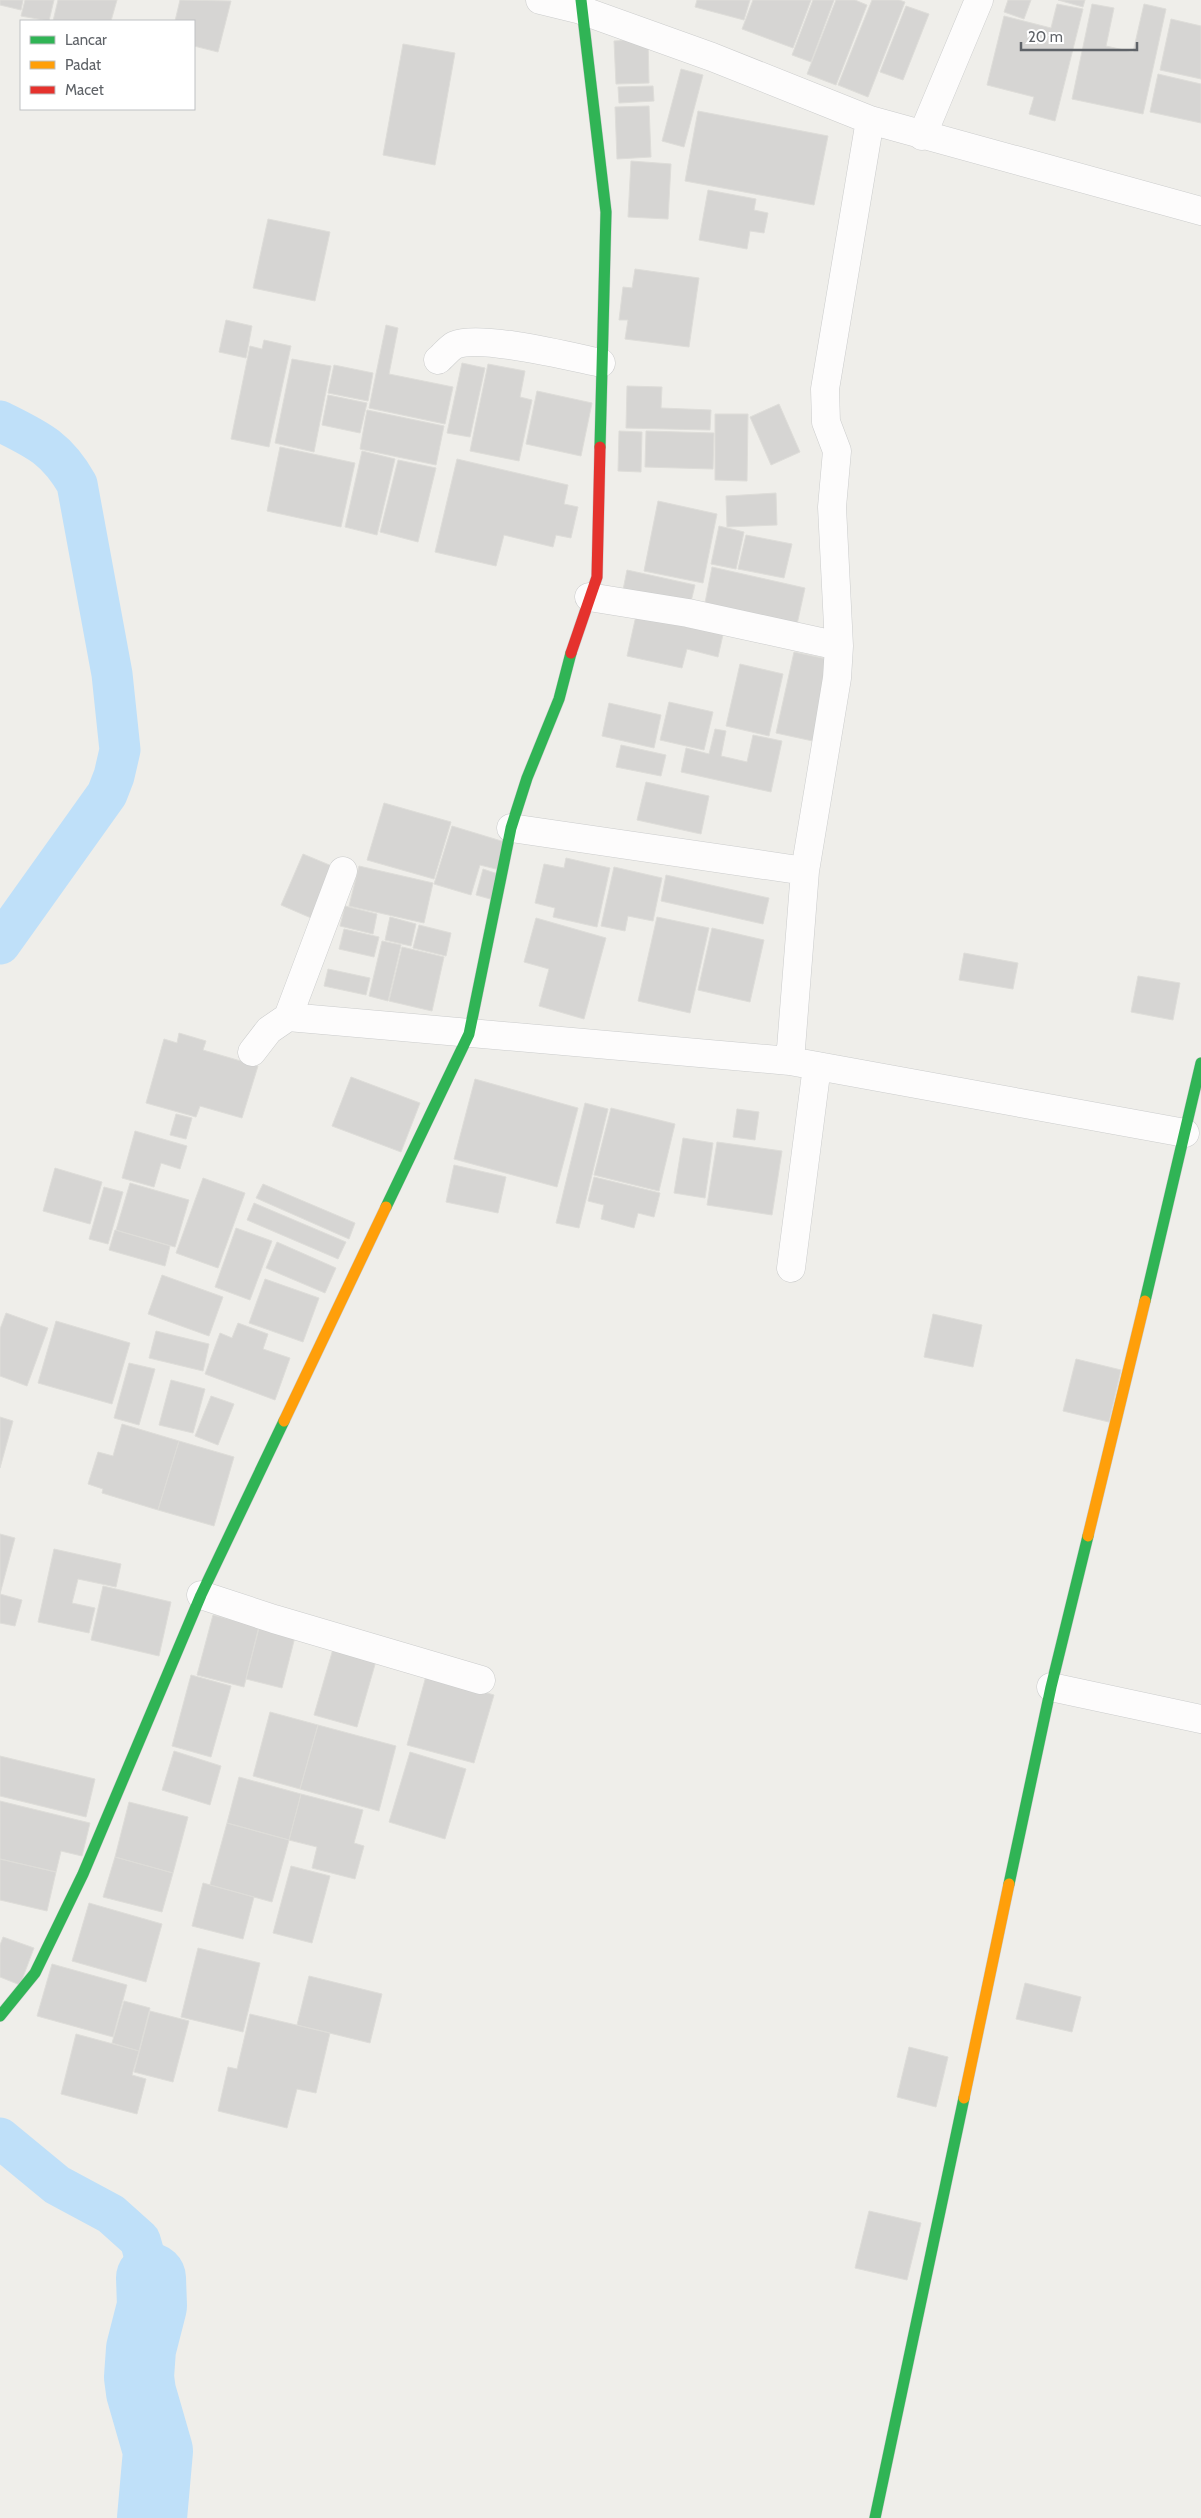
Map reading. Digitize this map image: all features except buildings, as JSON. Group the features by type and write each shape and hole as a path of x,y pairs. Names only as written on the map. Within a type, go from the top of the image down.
{"street":[{"path":"540,0 581,5 870,120 1201,212"},
{"path":"922,136 979,0"},
{"path":"0,2016 35,1973 83,1874 201,1595 469,1034 511,828 527,778 559,699 576,635 597,577 606,212 581,5"},
{"path":"790,1061 804,871 837,678 839,646 832,507 837,451 826,422 825,389 870,120"},
{"path":"438,360 454,345 474,341 601,362"},
{"path":"589,597 688,613 839,646"},
{"path":"511,828 804,871"},
{"path":"288,1018 343,872"},
{"path":"252,1052 268,1030 288,1018 790,1061 1185,1133"},
{"path":"875,2518 1051,1687 1201,1063"},
{"path":"791,1268 818,1066"},
{"path":"201,1595 274,1619 481,1680"},
{"path":"1051,1687 1201,1719"}],"waterway":[{"path":"0,421 44,445 61,461 77,484 112,674 120,750 114,776 107,794 0,944"},
{"path":"0,2138 57,2185 111,2214 140,2240 151,2278"},
{"path":"151,2278 152,2306 141,2349 139,2377 141,2392 158,2451 152,2518"}],"traffic: fast":[{"path":"581,0 606,212 600,447"},
{"path":"386,1207 469,1034 511,828 527,778 559,699 571,653"},
{"path":"1145,1301 1201,1063"},
{"path":"0,2016 35,1973 83,1874 201,1595 284,1421"},
{"path":"1009,1884 1051,1687 1088,1536"},
{"path":"875,2518 964,2098"}],"traffic: slow":[{"path":"284,1421 386,1207"},
{"path":"1088,1536 1145,1301"},
{"path":"964,2098 1009,1884"}],"traffic: jam":[{"path":"571,653 597,577 600,447"}]}
